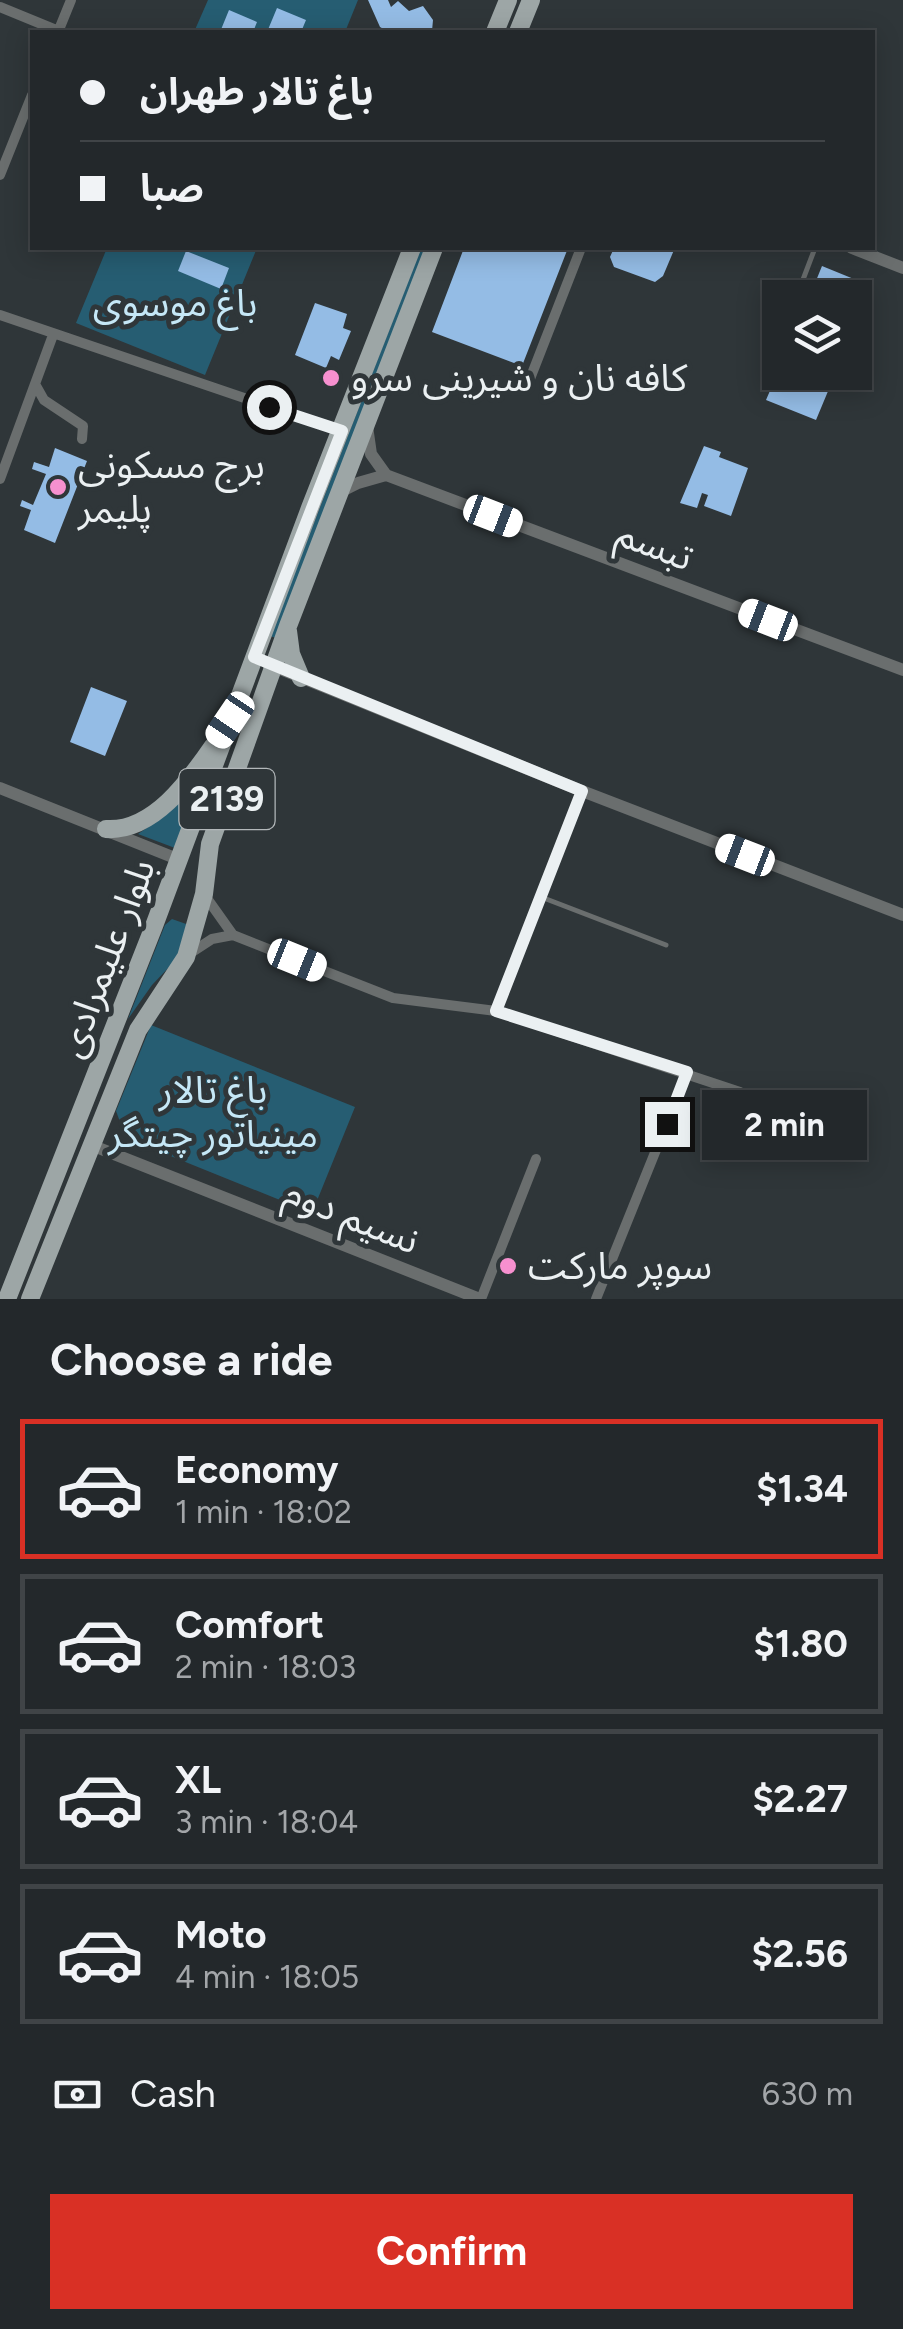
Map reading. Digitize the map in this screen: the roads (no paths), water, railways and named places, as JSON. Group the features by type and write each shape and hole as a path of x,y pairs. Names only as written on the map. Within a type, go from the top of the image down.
{"main road":[{"path":"497,30 508,0"},
{"path":"519,30 531,0"},
{"name":"بلوار علیمرادی","path":"7,1299 180,860 411,250"},
{"name":"بلوار علیمرادی","path":"30,1299 138,1030 186,957 204,894 210,844 288,626 433,250"},
{"path":"288,626 290,654 301,678"},
{"path":"106,828 124,830 141,822 172,796 200,766 230,720"},
{"path":"154,926 168,916 181,914 191,923 193,935"}],"street":[{"path":"60,30 71,0"},
{"path":"0,8 54,30"},
{"path":"0,175 4,156 30,99"},
{"path":"528,384 580,250"},
{"path":"857,250 903,268"},
{"path":"0,314 52,335 342,431"},
{"path":"0,479 52,335"},
{"path":"34,384 44,400 83,426 82,439"},
{"path":"340,492 358,482 386,475 371,454 367,423"},
{"name":"تبسم","path":"386,475 903,670"},
{"path":"254,657 582,791 903,915"},
{"path":"0,788 180,860"},
{"path":"204,894 233,934 394,998 496,1011 687,1072 750,1098 764,1117 764,1130"},
{"path":"186,957 212,939 233,934"},
{"path":"596,1299 687,1072"},
{"name":"نسیم دوم","path":"91,1145 481,1299"},
{"path":"481,1299 536,1159"}],"lane":[{"path":"803,280 814,250"},
{"path":"496,1011 582,791"},
{"path":"541,896 666,946"}],"place":[{"name":"کافه نان و شیرینی سرو","path":"331,378"},
{"name":"برج مسکونی پلیمر","path":"58,487"},
{"name":"سوپر مارکت","path":"508,1266"}],"park label":[{"name":"باغ موسوی","path":"175,303"},
{"name":"باغ تالار مینیاتور چیتگر","path":"213,1112"}]}
